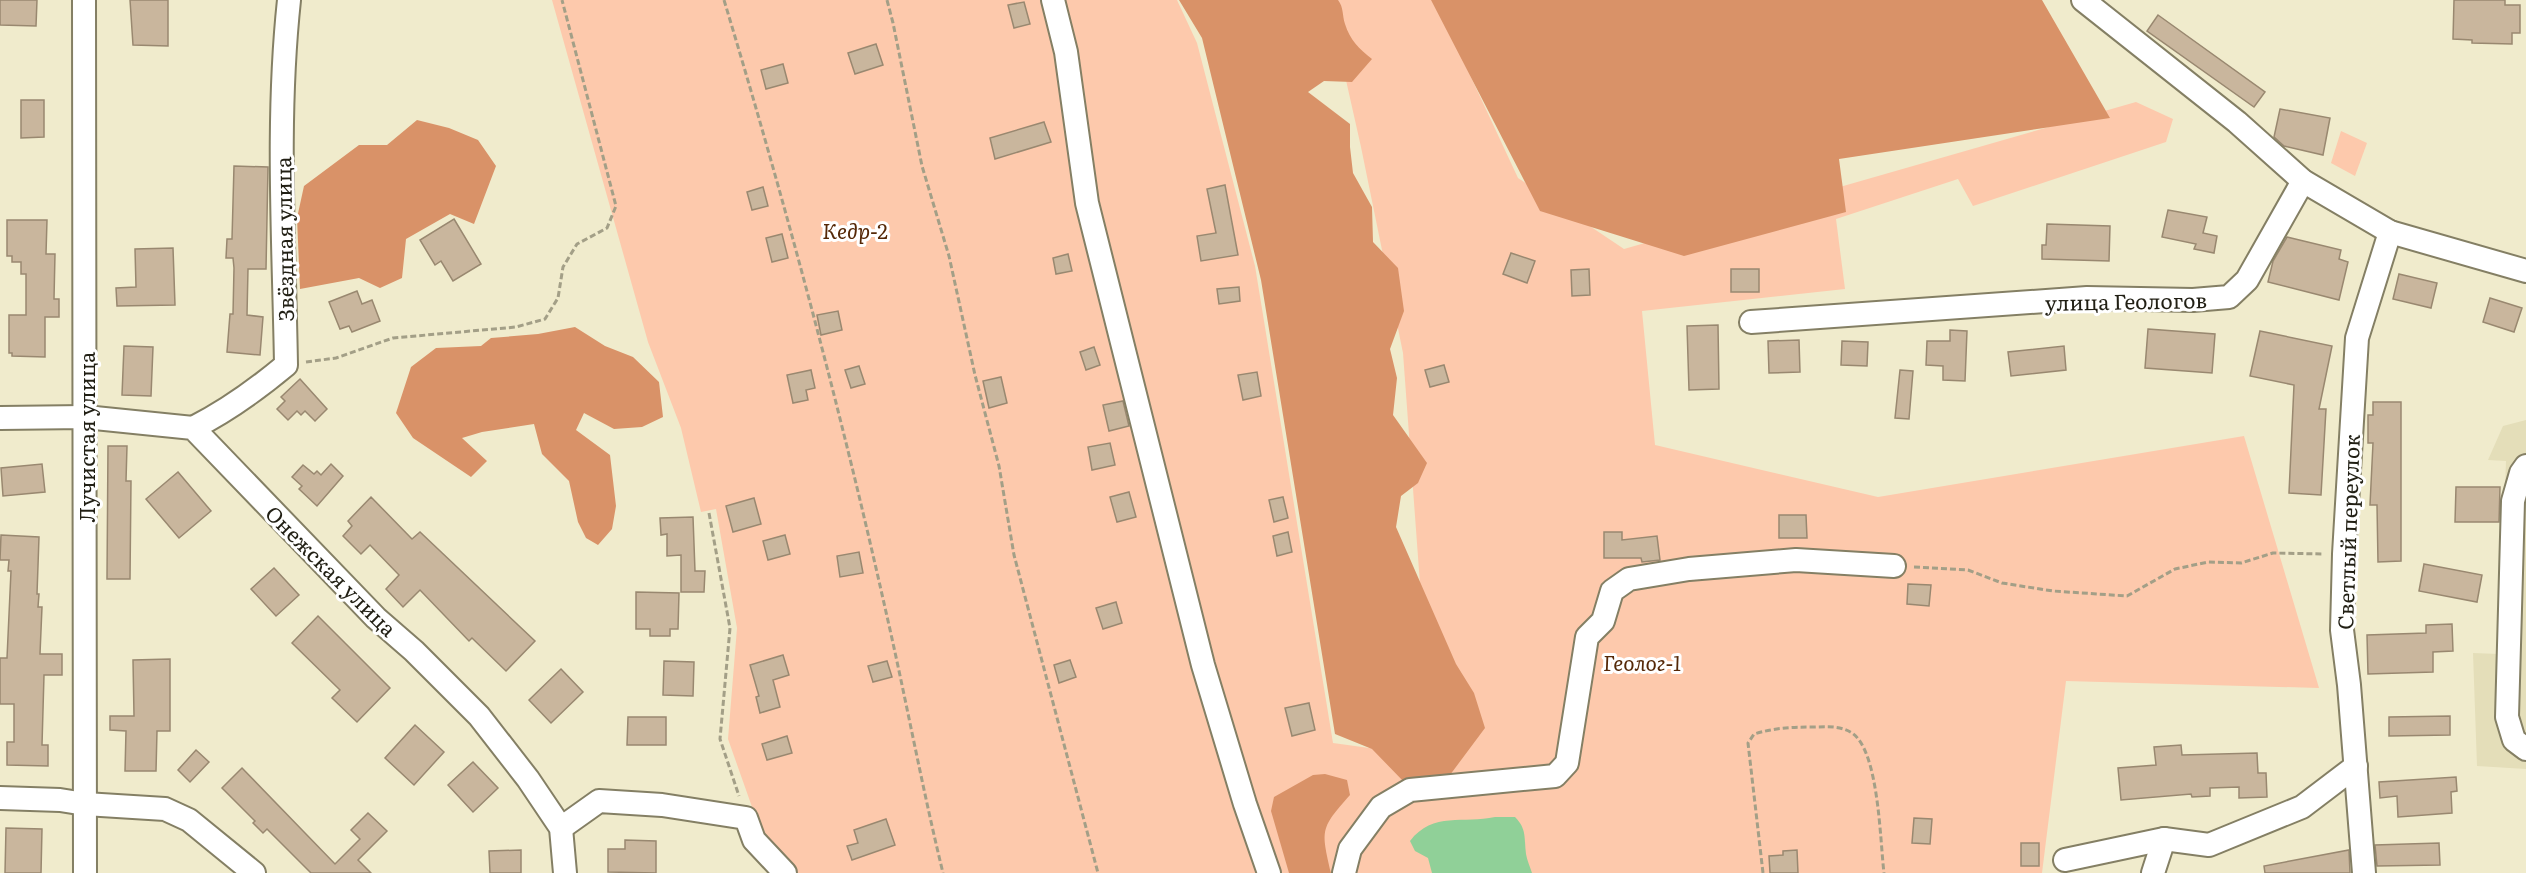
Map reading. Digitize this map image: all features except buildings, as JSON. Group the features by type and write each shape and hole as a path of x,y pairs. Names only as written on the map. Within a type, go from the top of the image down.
{"street":[{"name":"Лучистая улица","path":"84,0 85,873"},
{"name":"Звёздная улица","path":"286,365 282,134 284,49 290,0"},
{"path":"1053,0 1066,52 1090,214 1203,665 1245,804 1269,873"},
{"path":"2083,0 2237,122 2304,181 2390,232 2526,271"},
{"name":"улица Геологов","path":"1750,322 2087,298 2193,300 2229,297 2247,280 2304,181"},
{"name":"Светлый переулок","path":"2364,873 2349,685 2342,630 2344,554 2357,338 2390,232"},
{"path":"0,417 85,417 193,428 222,413 249,395 286,365"},
{"name":"Онежская улица","path":"193,428 376,618 414,651 479,716 561,828"},
{"path":"2526,466 2521,473 2513,501 2518,568 2507,717 2514,740 2526,749"},
{"path":"1344,873 1350,849 1381,807 1410,790 1555,776 1567,764 1587,637 1603,621 1612,591 1629,579 1689,569 1796,560 1894,566"},
{"path":"2065,860 2164,839 2209,845 2302,807 2356,766"},
{"path":"0,798 60,800 85,804 165,809 189,820 254,873"},
{"path":"565,873 561,828 598,801 662,805 746,818 754,840 785,873"},
{"path":"2153,873 2164,839"}],"path":[{"path":"286,365 336,358 393,338 516,327 545,319 558,297 563,267 577,244 607,228 616,206 562,0"},
{"path":"724,0 763,128 853,472 887,613 943,873"},
{"path":"886,0 893,23 922,166 949,256 975,375 999,466 1014,555 1098,873"},
{"path":"709,513 730,628 720,739 746,818"},
{"path":"1894,566 1968,570 2002,583 2053,591 2127,596 2175,569 2208,562 2241,563 2273,553 2344,554"},
{"path":"1762,873 1748,743 1754,734 1775,728 1836,726 1853,734 1866,748 1872,765 1884,873"}],"shaded area":[{"path":"1179,0 1338,0 1352,39 1372,59 1352,82 1324,81 1308,92 1350,124 1353,173 1372,207 1373,242 1398,268 1404,311 1390,349 1397,378 1393,415 1427,463 1418,483 1401,496 1396,527 1456,664 1474,693 1485,728 1444,783 1405,783 1372,749 1335,734 1261,280 1202,38"},
{"path":"1431,0 2042,0 2110,118 1839,159 1846,212 1684,256 1540,211"},
{"path":"417,120 449,128 478,140 496,166 474,224 450,214 406,239 402,278 380,288 359,278 300,289 297,218 304,186 359,145 387,145"},
{"path":"575,327 605,346 633,357 659,382 663,417 642,427 614,429 584,413 576,430 610,455 616,506 612,529 598,545 586,538 578,522 569,481 542,454 534,424 482,432 462,438 487,461 471,477 413,438 396,413 411,367 436,348 481,346 491,338 538,334"},
{"path":"2526,420 2526,769 2477,766 2473,653 2499,654 2506,461 2488,460 2503,426"},
{"path":"1325,774 1347,780 1350,795 1333,815 1326,830 1326,847 1331,873 1289,873 1271,811 1274,797 1313,775"},
{"path":"1515,817 1519,821 1532,873 1432,873 1428,858 1415,851 1410,841 1419,832 1439,822"}],"green space":[{"name":"Кедр-2","path":"552,0 1047,0 1264,873 797,873 763,838 728,739 737,628 716,509 701,512 681,428 648,342"},
{"name":"Геолог-1","path":"1058,0 1177,0 1197,43 1255,266 1333,743 1442,758 1425,652 1403,353 1328,0 1435,0 1518,178 1624,249 2136,102 2173,119 2166,142 1973,206 1958,179 1836,219 1845,289 1642,311 1655,445 1878,497 2244,436 2319,688 2066,681 2042,873 1275,873 1250,802 1092,202"},
{"path":"2341,131 2367,143 2355,176 2331,163"}]}
